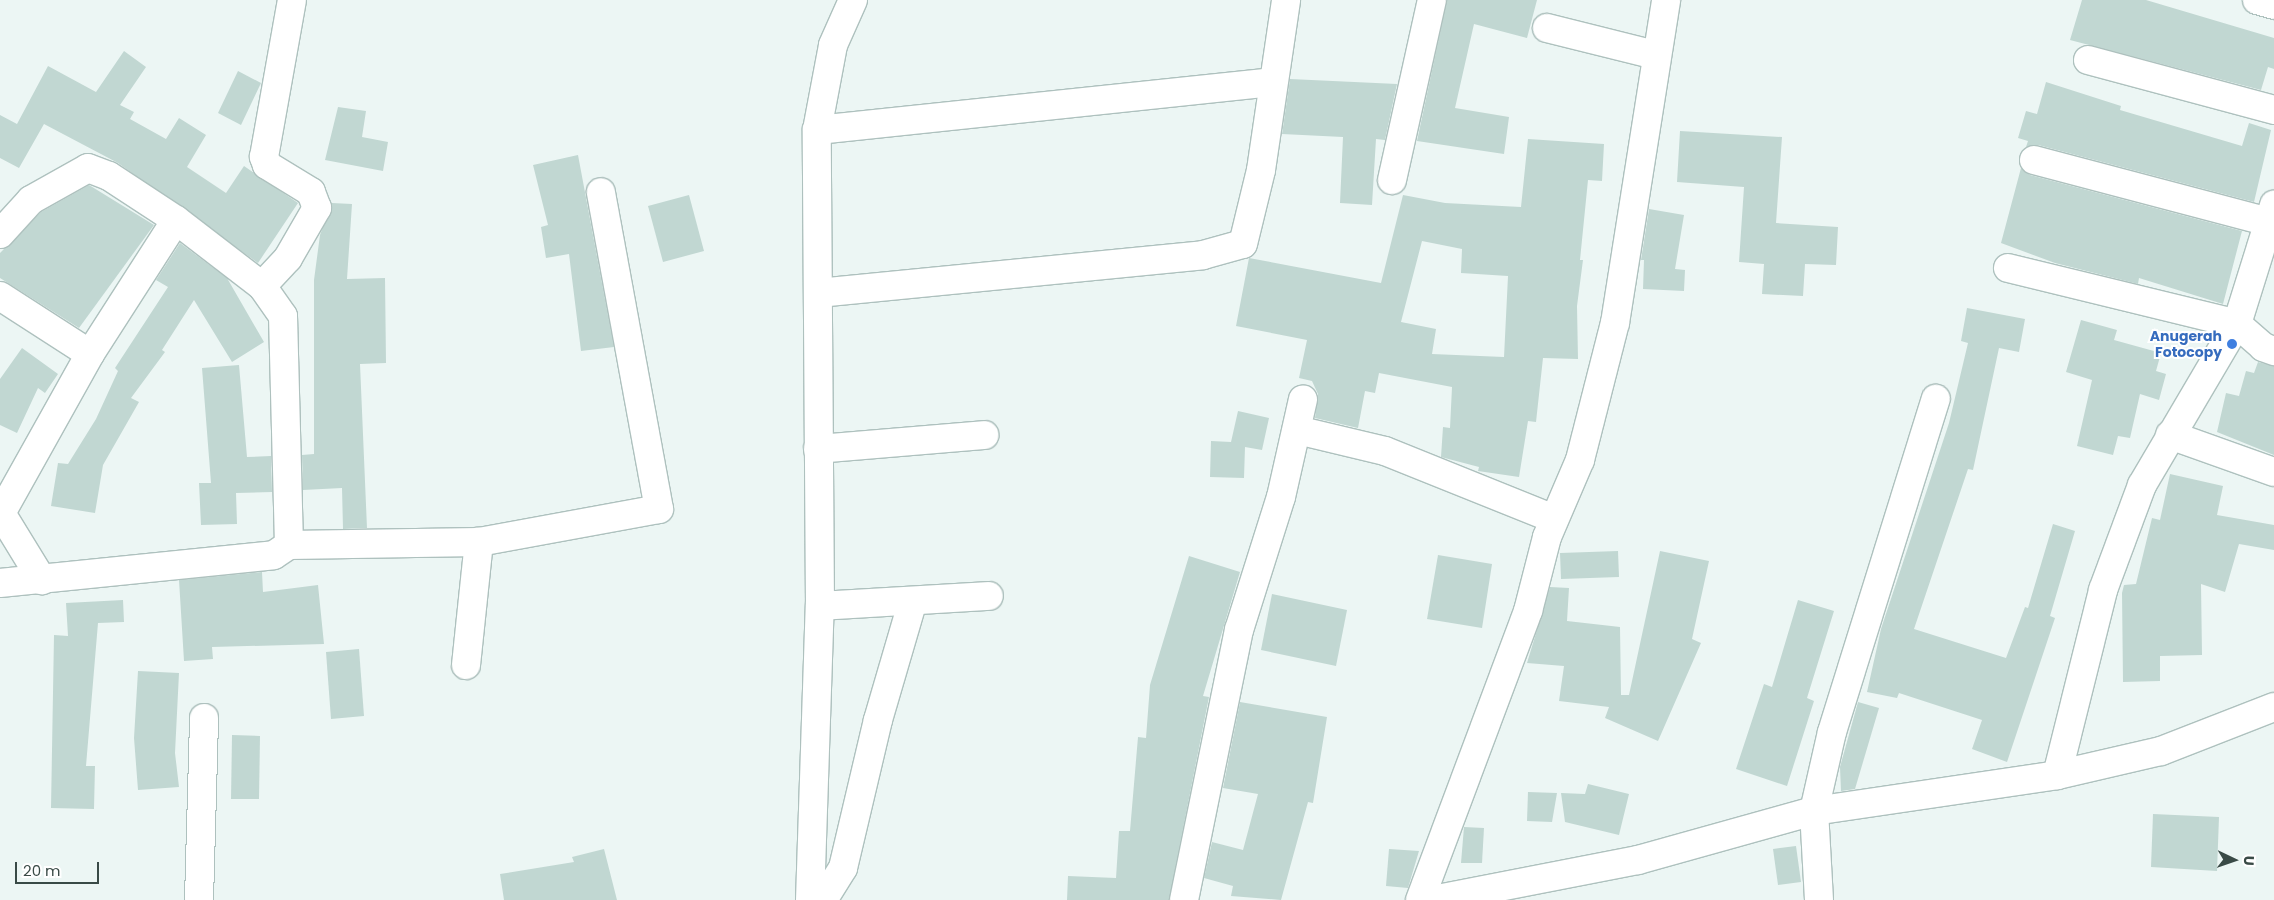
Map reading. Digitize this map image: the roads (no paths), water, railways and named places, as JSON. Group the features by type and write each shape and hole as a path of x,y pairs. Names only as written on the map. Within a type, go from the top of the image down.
{"street":[{"path":"262,286 288,258 317,208 311,192 267,165 264,157 292,0"},
{"path":"810,900 820,606 817,130 833,45 853,0"},
{"path":"818,293 1234,249 1243,244 1251,223 1286,0"},
{"path":"1392,180 1432,0"},
{"path":"1420,900 1528,612 1554,519 1580,460 1615,323 1655,55 1666,0"},
{"path":"2256,0 2274,5"},
{"path":"1547,28 1655,55"},
{"path":"2088,60 2274,110"},
{"path":"817,130 1272,82"},
{"path":"2034,160 2272,213 2237,324 2170,434 2142,485 2103,590 2057,775"},
{"path":"0,234 31,200 88,168 109,176 176,220 262,286 283,316 289,545"},
{"path":"0,583 274,555 289,545 479,542 659,509 601,192"},
{"path":"42,580 1,514 90,354 176,220"},
{"path":"2008,268 2237,324 2274,351"},
{"path":"0,296 90,354"},
{"path":"1184,900 1239,630 1297,430 1303,399"},
{"path":"1819,900 1814,811 1832,732 1936,399"},
{"path":"1297,430 1385,452 1554,519"},
{"path":"2170,434 2274,472"},
{"path":"818,449 984,435"},
{"path":"466,665 479,542"},
{"path":"820,606 912,604 989,596"},
{"path":"822,900 843,868 878,720 912,604"},
{"path":"1432,900 1638,860 1814,811 2057,775 2161,751 2274,706"},
{"path":"199,900 204,718"}],"place":[{"name":"Anugerah Fotocopy","path":"2232,344"}]}
